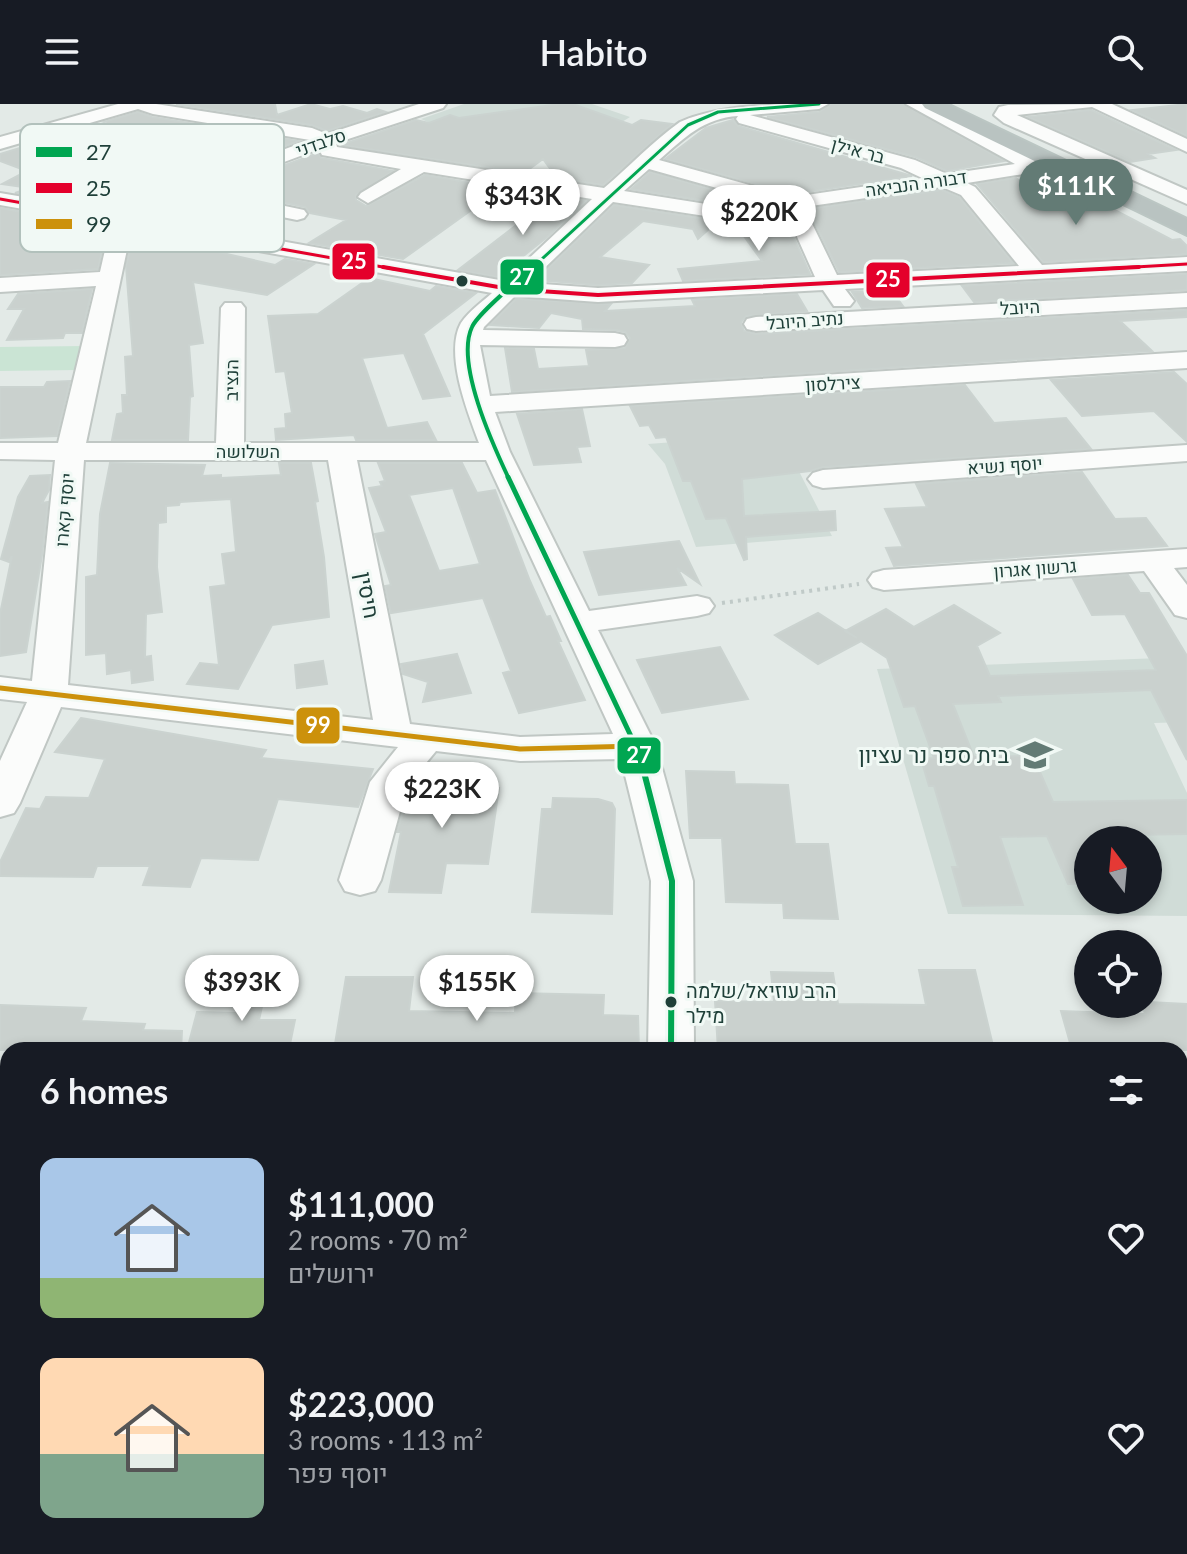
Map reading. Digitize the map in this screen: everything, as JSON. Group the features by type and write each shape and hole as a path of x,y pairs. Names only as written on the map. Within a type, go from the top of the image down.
{"highway":[{"path":"932,104 1187,228"},
{"path":"952,104 1007,110"},
{"path":"952,104 1187,216"},
{"path":"1007,110 995,117 1002,125 1104,177"}],"street":[{"name":"דבורה הנביאה","path":"139,104 153,109 248,124"},
{"path":"68,124 139,104"},
{"name":"סלבדני","path":"284,156 437,104"},
{"name":"בר אילן","path":"689,104 908,164 947,180 968,191 1036,272"},
{"path":"671,1042 672,881 637,746 496,452 479,405 466,349 472,325 608,195 688,125 718,112 819,104"},
{"name":"דבורה הנביאה","path":"284,130 312,134 326,140 329,151 336,153 725,213 1035,167 915,104"},
{"path":"1085,104 1007,110 1004,117 1187,198"},
{"path":"1098,104 1187,146"},
{"path":"0,143 20,137"},
{"path":"647,163 792,203 829,282 853,318"},
{"path":"368,197 422,165"},
{"path":"0,199 20,202"},
{"path":"284,211 297,214"},
{"path":"284,248 510,289 598,295 1187,264"},
{"name":"יוסף קארו","path":"0,803 49,694 70,453 115,252"},
{"path":"0,285 109,278"},
{"name":"היובל","path":"853,318 1187,300"},
{"path":"1100,304 1150,328"},
{"name":"הנציב","path":"230,451 233,308"},
{"name":"נתיב היובל","path":"756,324 853,318"},
{"path":"469,337 615,340"},
{"name":"צירלסון","path":"479,405 1183,349"},
{"name":"השלושה","path":"0,451 496,452"},
{"name":"חיסין","path":"341,453 410,738"},
{"name":"יוסף נשיא","path":"823,479 1187,453"},
{"name":"גרשון אגרון","path":"884,580 1187,558"},
{"path":"1152,560 1187,608"},
{"path":"580,622 697,606"},
{"path":"0,688 520,749 637,746"},
{"path":"360,880 389,782 410,738"}],"path":[{"path":"697,606 884,580"}],"shaded area":[{"path":"464,104 592,104 630,117 580,148 453,133 421,119"},
{"path":"780,434 832,536 696,547 665,464 648,444"},
{"name":"בית ספר נר עציון","path":"1187,657 1187,722 1154,723 1187,793 1187,916 948,914 877,669"}],"green space":[{"path":"84,346 78,370 0,371 0,347"}],"building":[{"path":"176,104 275,104 277,115 311,104 330,109 343,106 367,113 377,109 386,112 327,131 312,125"},
{"path":"573,104 632,125 641,120 672,124 603,185 557,178 543,159 524,173 341,145 416,120 429,123 450,115 459,118"},
{"path":"831,104 903,104 1004,161 947,171 916,157 767,117 819,112"},
{"path":"1187,104 1187,136 1132,110"},
{"path":"1091,110 1176,150 1148,154 1155,158 1130,162 1028,117"},
{"path":"138,112 195,124 110,124 104,122"},
{"path":"733,120 738,126 912,176 793,194 665,159 706,128"},
{"path":"284,139 298,141 284,146"},
{"path":"20,148 20,168 0,161 0,154"},
{"path":"318,153 321,158 393,171 356,195 356,200 366,206 425,175 502,188 403,259 309,243 346,220 310,213 305,207 284,203 284,165"},
{"path":"650,172 749,200 725,204 631,189"},
{"path":"20,175 20,187 2,184"},
{"path":"1016,178 1042,201 1090,197 1172,240 1180,239 1187,246 1187,254 1043,262 977,184"},
{"path":"942,190 959,197 1013,263 839,272 808,209"},
{"path":"554,196 586,201 497,277 458,270"},
{"path":"614,205 718,221 698,239 693,229 643,221 600,257 649,265 632,283 598,285 536,280"},
{"path":"0,208 20,212 20,252 102,252 98,269 0,275"},
{"path":"783,213 810,274 683,281 678,269 762,261 733,221"},
{"path":"130,252 218,252 275,265 285,259 314,264 267,295 193,282 203,343 189,345 193,396 190,397 188,440 112,440 117,414 123,413 122,395 127,395 125,357 133,356 126,266"},
{"path":"1187,274 1187,290 974,302 962,286"},
{"path":"369,278 430,291 436,286 476,293 423,334 450,396 423,399 404,353 362,358 387,428 427,422 436,440 356,440 354,435 276,440 275,429 286,428 285,414 292,413 285,371 276,372 268,316 318,314"},
{"path":"92,289 82,333 65,333 63,338 7,340 24,309 8,309 18,294"},
{"path":"891,290 903,306 862,308 852,292"},
{"path":"797,294 807,311 746,316 741,322 744,331 756,334 1187,310 1187,317 1120,321 1152,351 512,392 505,348 534,349 538,369 589,366 586,350 625,348 630,338 625,332 616,330 583,329 582,319 551,313 539,328 490,325 516,299 611,304 605,311 695,306 692,300"},
{"path":"1174,372 1187,384 1187,442 1154,411 1082,416 1051,380"},
{"path":"70,381 57,436 0,438 0,387 44,387 47,382"},
{"path":"965,385 994,423 1066,418 1091,449 823,467 742,479 744,516 835,511 836,530 746,537 747,559 744,560 726,518 706,519 691,481 683,481 666,437 656,438 649,425 640,426 630,406"},
{"path":"582,409 590,446 577,447 581,462 534,465 517,414"},
{"path":"110,463 205,465 202,476 221,475 221,478 281,475 279,463 311,463 318,501 315,502 329,617 272,625 238,689 187,684 200,663 219,665 210,587 226,585 222,554 236,552 231,499 180,502 179,505 166,506 166,522 158,523 157,567 162,612 146,614 145,657 151,656 153,680 132,683 131,670 107,674 106,653 86,655 86,577 97,575 100,514"},
{"path":"378,463 462,463 477,493 495,490 530,581 546,617 550,616 585,700 519,713 503,673 511,671 483,598 391,613 385,586 391,585 375,534 386,532 369,488 382,486 380,482 385,481","holes":["453,488 480,564 439,571 409,495"]},
{"path":"1082,472 1115,519 1146,518 1167,546 894,566 886,548 903,547 885,509 927,507 916,484"},
{"path":"50,475 49,490 42,503 48,502 26,652 0,656 0,614 12,556 9,562 1,559 18,497 30,476"},
{"path":"679,541 700,584 677,568 686,585 599,595 584,552"},
{"path":"1128,575 1140,593 1149,593 1187,656 1187,760 1151,690 998,696 1001,702 953,704 974,757 1033,756 1053,802 1187,800 1187,834 1162,834 1162,826 1074,826 1074,884 1068,884 1047,836 1000,837 1023,905 963,906 952,867 958,867 934,786 929,786 921,759 934,758 915,706 904,707 887,658 861,641 818,664 775,635 818,613 846,631 886,609 914,627 954,605 1000,633 977,646 990,676 1156,670 1125,614 1092,615 1073,579"},
{"path":"720,647 748,699 662,713 637,660"},
{"path":"457,654 471,693 423,702 428,682 403,674 401,664"},
{"path":"323,661 327,684 297,688 295,665"},
{"path":"81,718 266,750 261,758 373,769 358,807 278,799 258,860 201,858 190,887 143,885 150,866 97,866 93,877 0,876 0,862 26,808 40,809 46,797 89,798 105,759 55,752"},
{"path":"466,767 463,788 499,788 488,864 446,863 441,893 389,892 401,832 397,832 410,787 421,774 433,768"},
{"path":"686,771 734,772 735,784 788,785 795,844 828,844 838,919 784,918 783,903 726,902 722,838 690,838"},
{"path":"553,798 598,799 612,803 615,809 612,914 532,912 542,809 552,809"},
{"path":"248,970 270,970 259,1020 295,1020 290,1042 189,1042 197,1012 238,1013"},
{"path":"919,970 975,970 992,1042 718,1042 715,1001 774,1002 771,972 833,973 838,1004 926,1005"},
{"path":"346,977 413,977 409,1011 515,1013 516,993 604,995 603,1015 638,1016 639,1042 335,1042"},
{"path":"1162,1003 1187,1004 1187,1042 1070,1042 1061,1011 1074,1011 1074,1018 1162,1018"},
{"path":"0,1005 86,1008 81,1021 145,1024 143,1030 182,1031 181,1042 0,1042"}],"transit line":[{"name":"27","path":"671,1042 672,881 637,746 496,452 479,405 466,349 472,325 608,195 688,125 718,112 819,104"},
{"name":"25","path":"0,199 20,203"},
{"name":"25","path":"284,249 510,289 598,295 1187,264"},
{"name":"99","path":"0,688 520,749 637,746"}],"place":[{"name":"בית ספר נר עציון","path":"1035,755"},
{"name":"הרב עוזיאל/שלמה מילר","path":"671,1002"}]}
